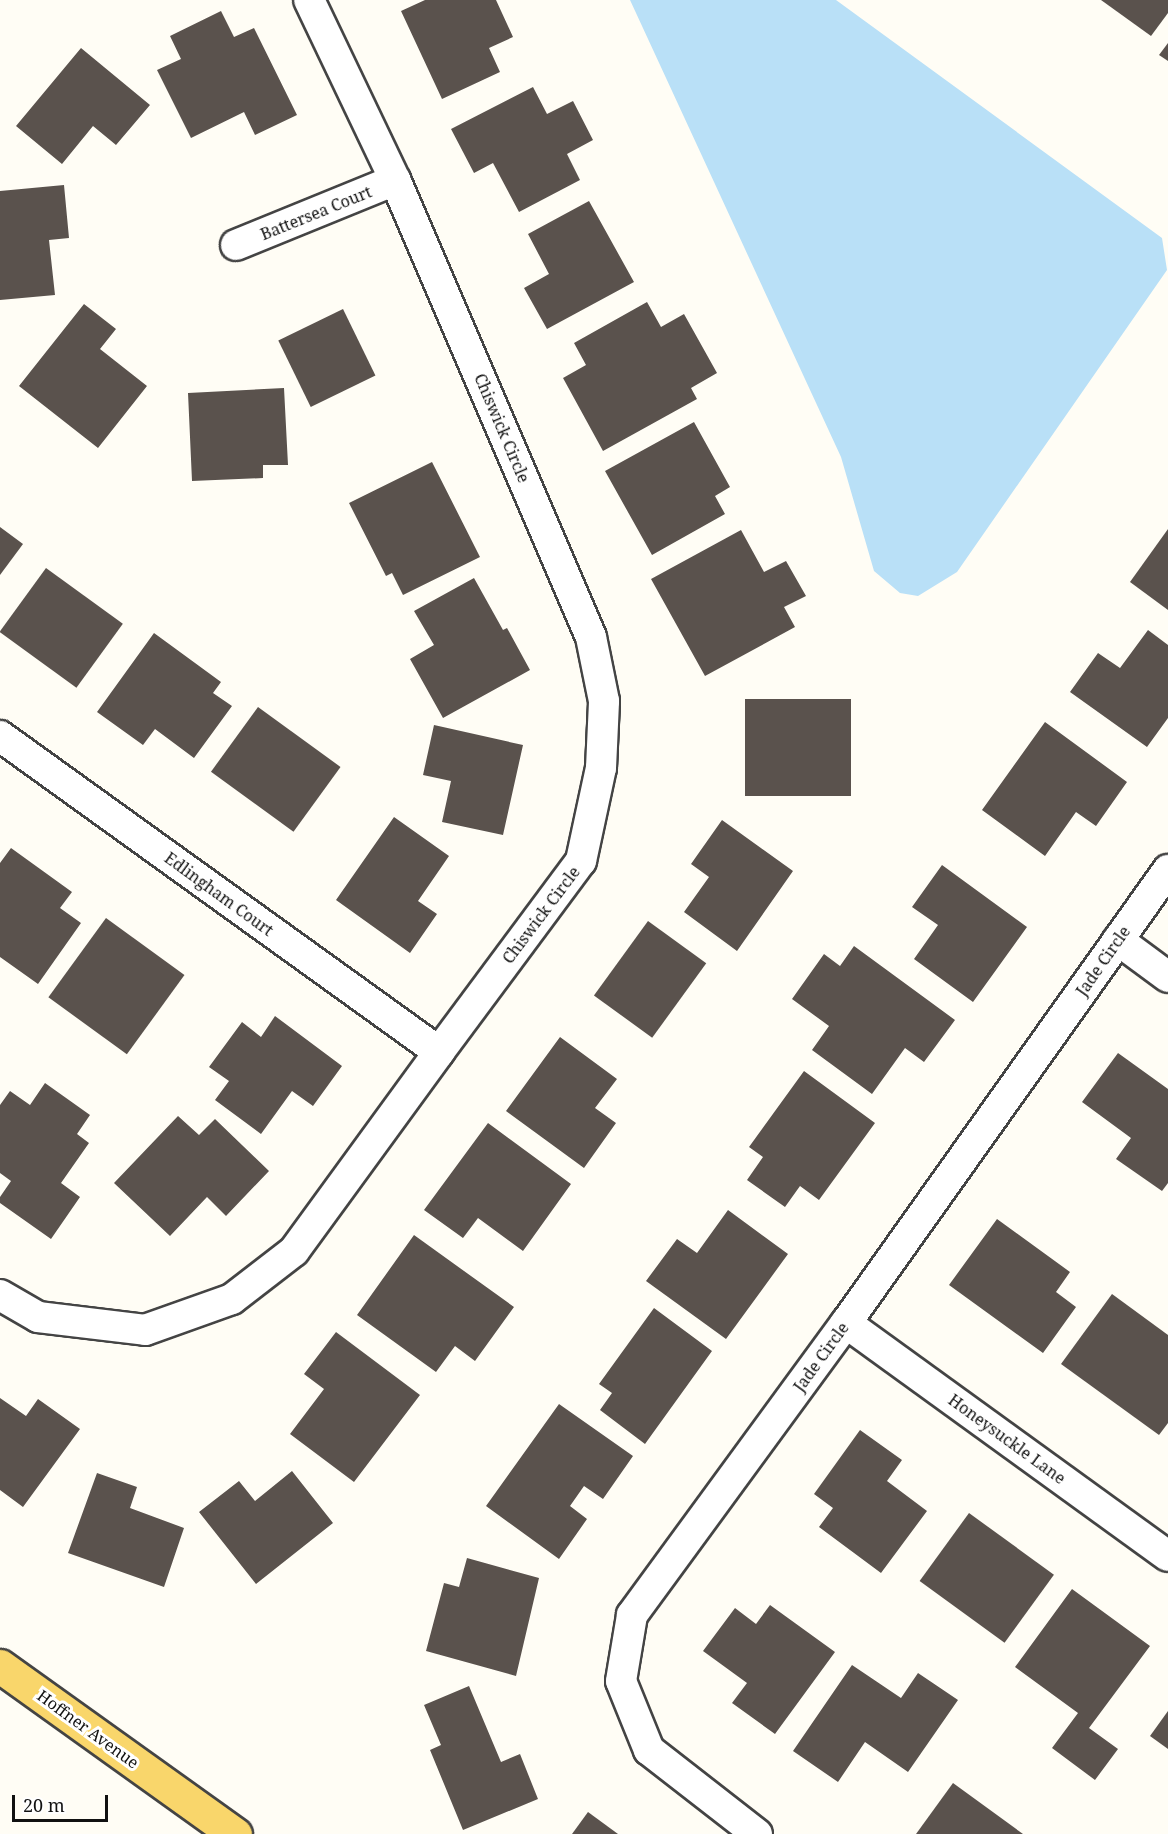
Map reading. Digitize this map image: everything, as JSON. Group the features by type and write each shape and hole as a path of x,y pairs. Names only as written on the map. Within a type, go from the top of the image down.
{"main road":[{"name":"Hoffner Avenue","path":"0,1666 222,1831"}],"street":[{"name":"Chiswick Circle","path":"0,1295 38,1317 145,1330 232,1299 294,1251 438,1052 582,861 601,768 604,701 591,637 396,180 309,0"},
{"name":"Battersea Court","path":"236,245 396,180"},
{"name":"Edlingham Court","path":"0,736 438,1052"},
{"name":"Jade Circle","path":"757,1834 649,1750 621,1681 632,1615 846,1323 1168,870"},
{"path":"1118,940 1168,977"},
{"name":"Honeysuckle Lane","path":"846,1323 1168,1556"}],"water":[{"path":"630,0 836,0 1162,238 1167,270 957,572 918,596 900,593 874,571 841,457"}],"building":[{"path":"425,0 496,0 513,37 489,48 500,72 442,99 401,11"},
{"path":"1101,0 1168,0 1168,13 1151,36"},
{"path":"221,11 234,37 254,28 297,115 255,135 244,112 191,138 157,70 181,59 170,36"},
{"path":"1168,43 1168,61 1159,55"},
{"path":"81,48 150,105 116,145 93,126 62,164 16,126"},
{"path":"533,87 547,114 573,101 593,140 567,154 580,180 519,212 493,163 474,173 451,129"},
{"path":"64,185 69,238 49,240 55,295 0,300 0,191"},
{"path":"589,201 634,282 547,329 524,288 549,274 528,234"},
{"path":"647,302 661,327 684,314 717,373 691,388 697,399 603,451 563,378 586,365 574,343"},
{"path":"84,304 116,329 100,349 147,386 98,448 19,386"},
{"path":"343,309 375,376 311,407 278,341"},
{"path":"284,388 288,465 263,465 263,478 192,481 188,393"},
{"path":"694,422 730,487 715,496 725,514 652,555 605,471"},
{"path":"432,462 480,557 403,595 392,573 386,576 349,503"},
{"path":"0,527 23,544 0,575"},
{"path":"1168,529 1168,610 1130,582"},
{"path":"741,530 764,572 786,561 806,596 784,607 795,627 705,676 651,579"},
{"path":"46,568 123,624 76,688 0,632"},
{"path":"474,578 503,630 507,628 530,670 443,718 410,659 434,645 414,611"},
{"path":"1148,630 1168,645 1168,718 1147,747 1070,692 1098,653 1120,668"},
{"path":"154,633 221,682 213,693 232,706 194,758 155,729 143,745 97,712"},
{"path":"745,699 851,699 851,796 745,796"},
{"path":"258,707 341,767 293,832 211,772"},
{"path":"1045,722 1127,782 1096,826 1076,812 1045,856 982,810"},
{"path":"434,725 523,745 503,835 442,822 451,781 423,775"},
{"path":"394,817 449,856 418,901 437,914 410,953 336,900"},
{"path":"722,820 793,871 737,951 684,912 709,877 691,864"},
{"path":"11,848 72,892 60,908 81,923 38,984 0,957 0,863"},
{"path":"942,865 1027,927 973,1002 914,959 938,925 912,907"},
{"path":"106,918 184,975 127,1054 48,997"},
{"path":"648,921 706,963 652,1038 594,995"},
{"path":"854,946 955,1020 924,1062 905,1048 872,1094 812,1050 829,1026 792,999 824,954 840,966"},
{"path":"275,1016 342,1066 313,1106 292,1091 261,1134 215,1100 229,1081 209,1067 242,1022 261,1037"},
{"path":"560,1037 617,1079 595,1108 616,1123 584,1168 506,1111"},
{"path":"1118,1053 1168,1089 1168,1183 1162,1191 1116,1159 1131,1138 1082,1102"},
{"path":"804,1071 875,1123 819,1200 800,1186 785,1207 747,1180 763,1157 749,1147"},
{"path":"45,1083 90,1115 77,1134 89,1143 61,1183 80,1197 51,1239 0,1203 0,1197 11,1181 0,1173 0,1105 10,1091 30,1105"},
{"path":"178,1116 199,1135 215,1119 269,1171 226,1216 207,1197 170,1236 114,1183"},
{"path":"488,1123 571,1184 523,1251 478,1218 463,1238 424,1210"},
{"path":"728,1210 788,1254 726,1339 646,1281 677,1239 697,1253"},
{"path":"997,1219 1070,1272 1056,1292 1076,1307 1043,1353 949,1285"},
{"path":"414,1235 514,1307 475,1361 455,1346 436,1372 357,1315"},
{"path":"1112,1294 1168,1335 1168,1423 1159,1435 1061,1364"},
{"path":"654,1308 712,1351 645,1444 600,1410 612,1393 599,1384"},
{"path":"336,1332 420,1395 354,1482 290,1434 324,1389 304,1374"},
{"path":"0,1398 26,1416 38,1399 80,1429 23,1507 0,1490"},
{"path":"559,1404 633,1456 603,1499 584,1486 570,1506 587,1519 559,1559 486,1506"},
{"path":"860,1430 902,1460 887,1481 927,1511 881,1573 819,1527 833,1508 814,1494"},
{"path":"292,1471 333,1523 256,1584 199,1512 239,1481 255,1501"},
{"path":"97,1473 137,1487 130,1508 184,1528 164,1587 68,1553"},
{"path":"969,1513 1054,1575 1005,1643 920,1581"},
{"path":"467,1558 539,1578 516,1676 426,1651 444,1583 459,1587"},
{"path":"1072,1589 1150,1646 1089,1728 1118,1749 1095,1780 1052,1748 1078,1713 1015,1667"},
{"path":"770,1605 835,1652 775,1734 732,1703 747,1683 703,1651 735,1608 756,1624"},
{"path":"852,1665 901,1698 918,1673 958,1700 908,1772 865,1742 838,1782 793,1751"},
{"path":"469,1686 501,1762 520,1754 538,1799 463,1830 430,1750 441,1745 424,1705"},
{"path":"1168,1711 1168,1749 1150,1736"},
{"path":"953,1783 1023,1834 916,1834"},
{"path":"588,1812 618,1834 572,1834"}]}
